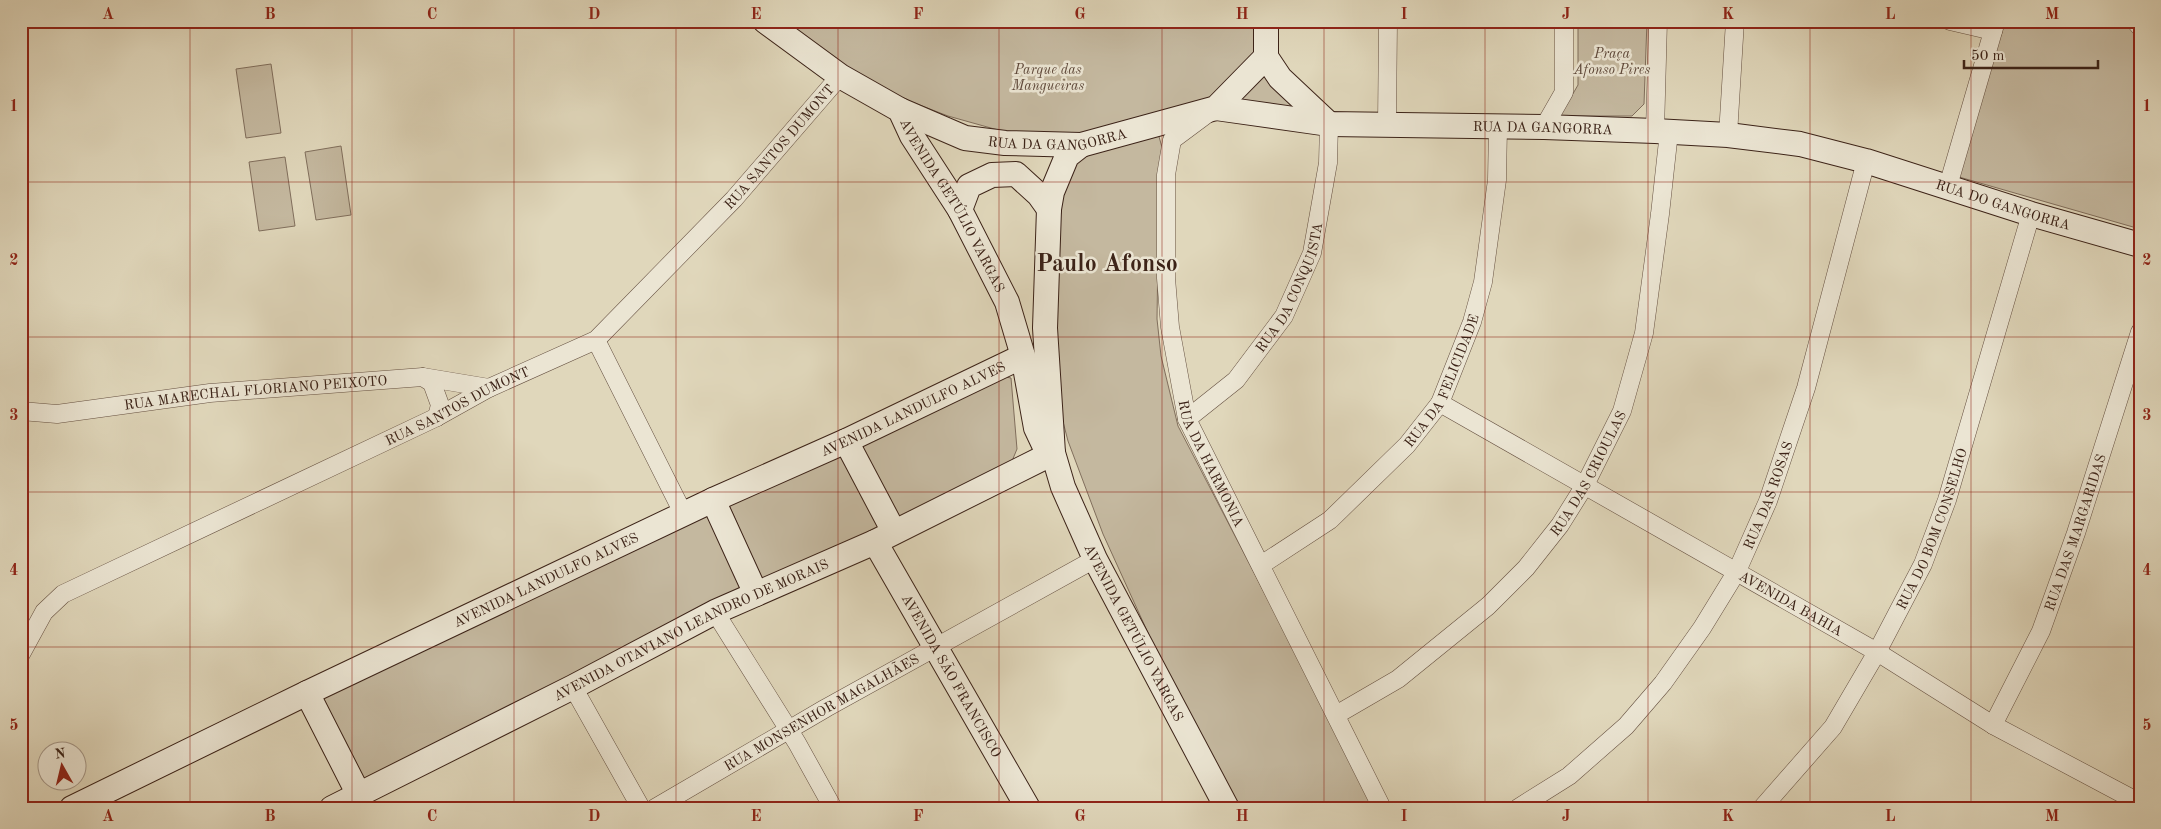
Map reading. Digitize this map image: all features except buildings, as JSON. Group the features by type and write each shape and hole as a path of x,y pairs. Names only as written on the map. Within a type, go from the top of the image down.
{"street":[{"name":"AVENIDA GETÚLIO VARGAS","path":"765,21 840,76 900,110 912,136 960,210 1007,302 1023,356 1036,428 1044,445 1053,453"},
{"path":"1266,21 1266,57 1280,78 1329,124"},
{"path":"1387,124 1388,21"},
{"path":"1544,127 1564,92 1564,21"},
{"name":"RUA DAS CRIOULAS","path":"1336,715 1398,679 1488,606 1532,560 1560,525 1585,484 1622,410 1644,333 1660,214 1661,132 1658,21"},
{"path":"1728,135 1735,21"},
{"path":"1948,186 1994,26 1950,21"},
{"path":"2136,21 2140,27"},
{"path":"1216,108 1266,57"},
{"name":"RUA SANTOS DUMONT","path":"21,654 44,612 63,594 437,417 489,388 596,340 734,199 840,76"},
{"name":"RUA DA GANGORRA","path":"900,110 965,138 1005,143 1081,145 1216,108 1329,124 1544,127 1728,135 1800,144 1866,161"},
{"name":"RUA DA HARMONIA","path":"1216,108 1172,140 1166,175 1166,278 1169,318 1187,419 1382,808"},
{"name":"RUA DA CONQUISTA","path":"1187,419 1236,380 1284,316 1312,254 1328,163 1329,124"},
{"name":"RUA DA FELICIDADE","path":"1261,566 1330,520 1407,446 1440,403 1472,322 1483,282 1498,180 1498,127"},
{"name":"AVENIDA GETÚLIO VARGAS","path":"1081,145 1067,156 1052,192 1049,209 1044,328 1053,453 1063,488 1095,559 1226,808"},
{"name":"RUA DO GANGORRA","path":"1866,161 2031,214 2140,245"},
{"name":"RUA DAS ROSAS","path":"1518,808 1568,776 1626,726 1663,683 1702,628 1737,571 1768,502 1806,388 1866,161"},
{"path":"960,210 969,186 992,175 1016,174 1039,195 1049,209"},
{"name":"RUA DO BOM CONSELHO","path":"1762,808 1833,726 1877,652 1923,564 1946,500 2031,214"},
{"name":"RUA DAS MARGARIDAS","path":"1993,725 2040,631 2076,533 2140,332"},
{"path":"596,340 684,515"},
{"name":"AVENIDA LANDULFO ALVES","path":"72,808 102,802 307,693 713,500 846,441 1023,356"},
{"path":"423,377 432,383 440,405 437,417"},
{"name":"RUA MARECHAL FLORIANO PEIXOTO","path":"21,411 57,414 210,393 423,377 489,388"},
{"name":"AVENIDA BAHIA","path":"1440,403 1877,652 1993,725 2140,803"},
{"name":"AVENIDA SÃO FRANCISCO","path":"846,441 885,537 936,647 1028,808"},
{"name":"AVENIDA OTAVIANO LEANDRO DE MORAIS","path":"332,808 573,687 716,612 885,537 1053,453"},
{"path":"713,500 756,594"},
{"name":"RUA MONSENHOR MAGALHÃES","path":"655,808 936,647 1095,559"},
{"path":"716,612 797,743 833,808"},
{"path":"573,687 641,808"},
{"path":"307,693 360,795"}],"green space":[{"name":"Parque das Mangueiras","path":"777,21 1258,21 1257,48 1217,106 1263,69 1304,116 1261,109 1077,133 1035,134 998,130 948,116 878,89"},
{"name":"Praça Afonso Pires","path":"1578,21 1647,21 1644,104 1632,116 1560,116 1578,85"},
{"path":"2004,21 2128,21 2140,38 2140,229 1959,177"},
{"path":"271,64 281,133 246,138 236,69"},
{"path":"1158,133 1163,151 1159,184 1157,319 1161,356 1178,426 1376,808 1238,808 1164,668 1103,534 1068,441 1058,401 1055,279 1060,233 1061,192 1076,158"},
{"path":"341,146 351,215 316,220 305,152"},
{"path":"285,157 295,226 259,231 249,162"},
{"path":"1001,376 1011,378 1017,449 1012,461 897,520 859,441"},
{"path":"845,449 884,529 763,581 728,503"},
{"path":"710,515 743,587 573,676 361,780 308,679 686,518"}],"district":[{"name":"Paulo Afonso","path":"1107,263"}]}
